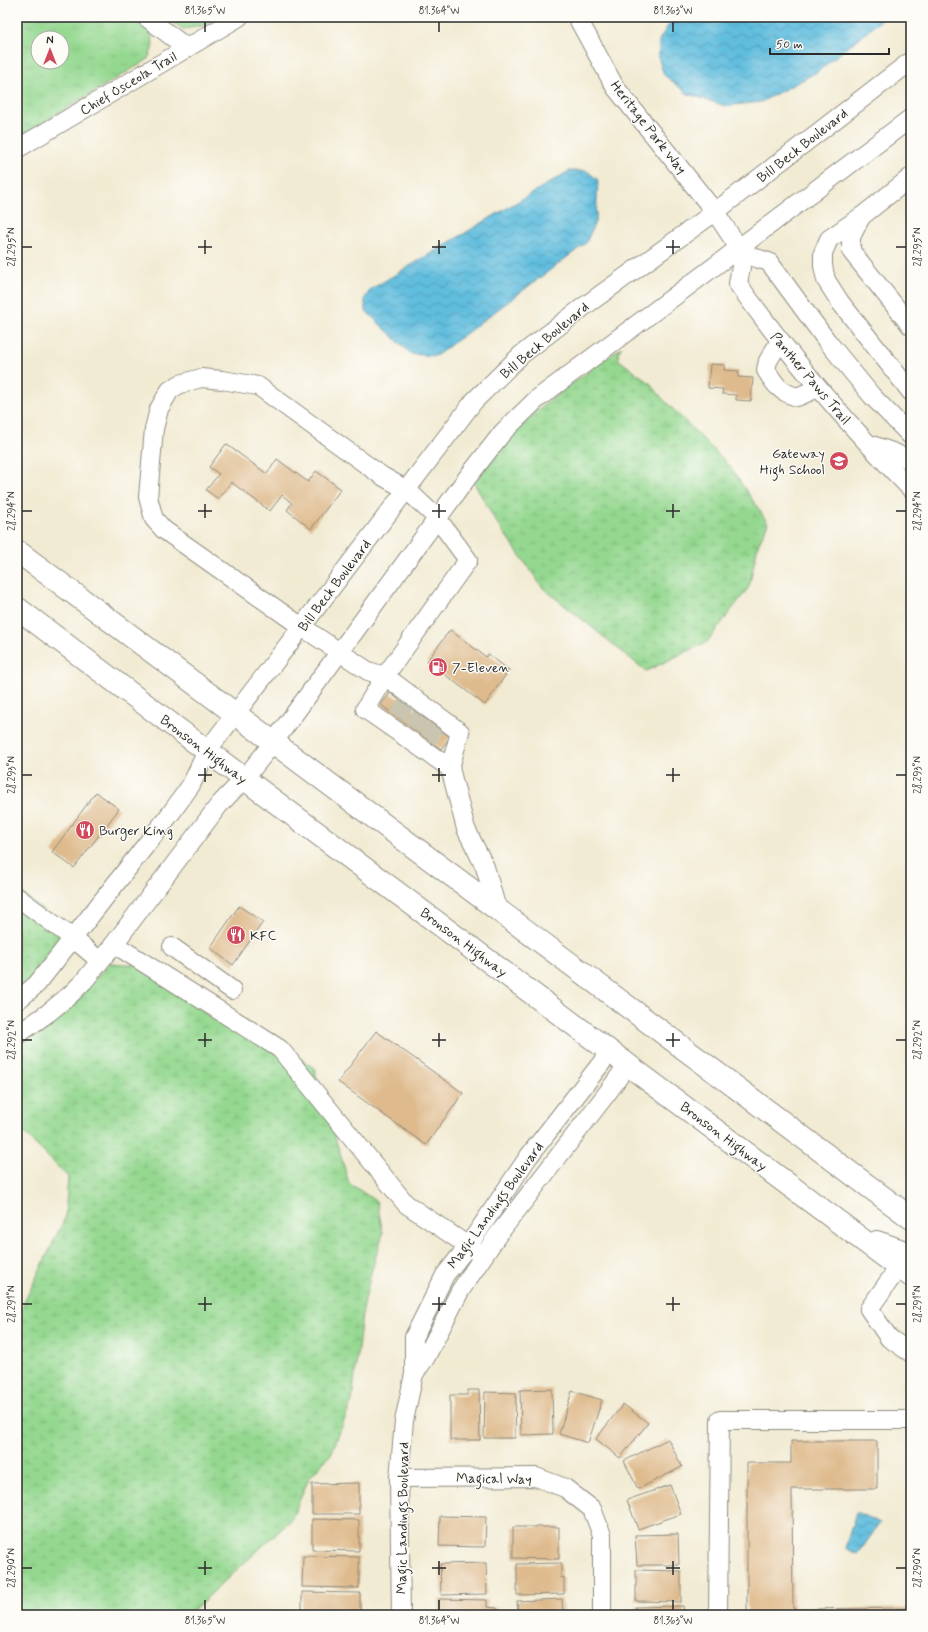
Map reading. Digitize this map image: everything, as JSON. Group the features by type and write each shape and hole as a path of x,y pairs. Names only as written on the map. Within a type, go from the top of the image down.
{"highway":[{"path":"17,552 497,908 911,1218"},
{"name":"Bronson Highway","path":"17,608 207,752 857,1235 907,1265"}],"street":[{"path":"146,17 187,48"},
{"name":"Chief Osceola Trail","path":"17,149 239,17"},
{"name":"Heritage Park Way","path":"577,17 616,87 715,212"},
{"name":"Bill Beck Boulevard","path":"17,1001 38,984 175,807 191,784 207,752 474,401 521,355 582,308 715,212 911,61"},
{"path":"17,1035 48,1014 70,995 114,944 219,805 244,779 273,743 437,518 503,432 537,399 741,251 911,118"},
{"path":"911,177 862,216 829,239 822,253 822,266 826,280 840,302 911,392"},
{"path":"715,212 741,251 769,262 827,341 872,396 911,436"},
{"path":"862,216 851,237 851,250 911,326"},
{"name":"Panther Paws Trail","path":"741,251 738,284 780,341 818,388 866,443 911,489"},
{"path":"780,341 768,361 766,370 775,386 788,395 797,397 818,388"},
{"path":"450,768 460,732 431,733 416,722 401,711 365,709 385,676 468,560 437,518 407,490 382,476 258,386 201,378 180,384 170,390 159,409 154,429 148,497 154,519 164,530 302,628 368,671 385,676 401,711 416,722 431,733 450,768 466,829 485,867 497,908"},
{"path":"866,443 895,453 911,461"},
{"path":"17,897 74,939 100,961"},
{"path":"114,944 280,1049 406,1204 483,1256"},
{"path":"172,947 232,990"},
{"name":"Magic Landings Boulevard","path":"401,1615 400,1478 404,1421 414,1374 414,1337 445,1275 468,1246 529,1156 610,1052"},
{"name":"Magic Landings Boulevard","path":"414,1374 426,1357 460,1290 483,1256 628,1064"},
{"path":"907,1265 869,1309 888,1338 911,1353"},
{"path":"718,1615 720,1420 911,1420"},
{"name":"Magical Way","path":"400,1478 536,1477 565,1488 592,1509 602,1535 602,1615"}],"green space":[{"path":"28,17 135,17 145,26 152,36 153,41 151,53 147,60 17,138 17,32"},
{"path":"164,17 218,17 204,26 183,29"},
{"path":"622,347 618,352 619,360 650,383 662,398 729,465 768,523 758,545 749,587 707,642 646,671 543,588 495,520 474,483 509,438 542,406"},
{"path":"17,889 69,931 32,977 17,990"},
{"path":"109,963 158,966 202,991 314,1068 349,1183 377,1202 383,1233 371,1273 362,1314 352,1401 331,1454 309,1478 291,1520 188,1615 17,1615 17,1317 65,1218 68,1177 17,1126 17,1045 26,1041 75,1003"}],"water":[{"path":"678,17 885,17 817,72 761,102 725,106 688,94 664,75 659,60 659,40 670,23"},
{"path":"569,171 587,171 598,180 596,220 586,243 436,356 411,354 365,310 365,298 371,289"},
{"path":"856,1512 880,1523 858,1554 845,1548"}],"building":[{"path":"710,364 725,365 724,370 739,371 738,377 753,378 751,401 736,400 736,395 722,394 723,389 708,388"},
{"path":"226,444 267,474 277,459 308,482 316,471 341,489 311,529 287,510 292,503 282,495 270,511 231,482 218,499 206,490 219,474 209,467"},
{"path":"450,630 486,657 488,654 509,670 485,705 427,661"},
{"path":"390,693 450,737 441,749 381,705"},
{"name":"Burger King","path":"96,792 119,809 74,868 52,852"},
{"name":"KFC","path":"239,906 263,922 233,965 210,948"},
{"path":"376,1031 463,1093 426,1145 338,1082"},
{"path":"552,1389 553,1434 521,1435 520,1390"},
{"path":"468,1390 479,1390 480,1440 450,1440 450,1395 468,1395"},
{"path":"572,1391 602,1400 588,1443 559,1434"},
{"path":"485,1392 516,1393 515,1438 484,1438"},
{"path":"623,1404 648,1423 620,1458 596,1439"},
{"path":"668,1439 682,1467 638,1489 624,1461"},
{"path":"791,1441 877,1441 877,1489 792,1489 793,1609 911,1608 911,1615 747,1615 747,1463 791,1463"},
{"path":"359,1483 359,1514 312,1514 312,1484"},
{"path":"670,1485 681,1514 638,1529 627,1500"},
{"path":"440,1516 486,1517 485,1547 439,1546"},
{"path":"312,1519 359,1520 359,1551 312,1550"},
{"path":"513,1527 559,1527 559,1559 513,1558"},
{"path":"678,1534 679,1565 637,1565 635,1535"},
{"path":"303,1556 359,1557 359,1588 302,1587"},
{"path":"486,1563 487,1594 441,1595 440,1564"},
{"path":"561,1563 561,1578 564,1577 564,1594 517,1595 517,1564"},
{"path":"636,1570 681,1571 681,1602 636,1601"},
{"path":"302,1592 360,1593 360,1611 353,1611 353,1615 302,1615"},
{"path":"439,1599 487,1600 487,1607 497,1608 497,1615 439,1615"},
{"path":"562,1599 563,1615 518,1615 517,1601"},
{"path":"683,1606 684,1615 635,1615 635,1607"}],"tunnel":[{"path":"397,717 406,704"},
{"path":"412,728 421,716"},
{"path":"427,739 436,727"}],"place":[{"name":"Gateway High School","path":"839,461"},
{"name":"7-Eleven","path":"438,667"},
{"name":"Burger King","path":"85,830"},
{"name":"KFC","path":"236,935"}]}
